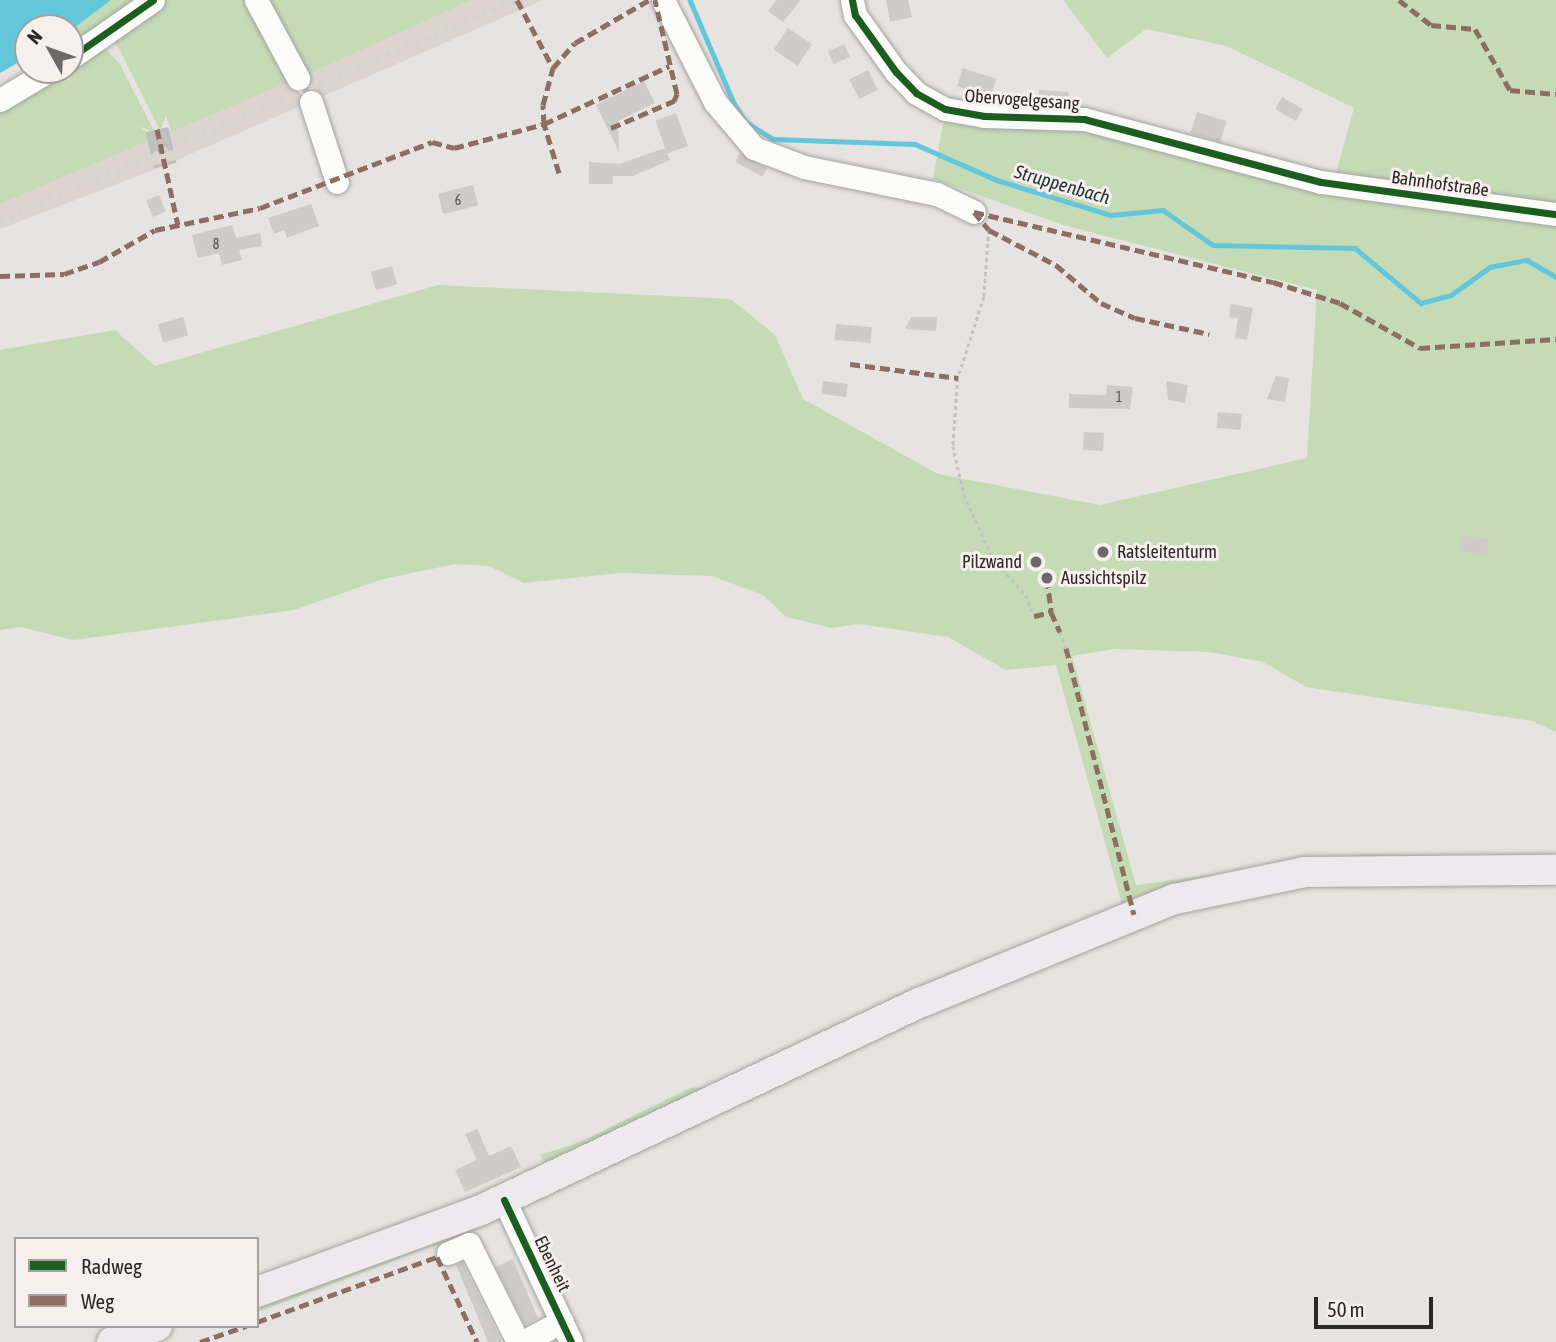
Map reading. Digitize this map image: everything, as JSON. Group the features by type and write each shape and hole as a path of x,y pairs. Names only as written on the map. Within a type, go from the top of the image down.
{"main road":[{"path":"259,1291 504,1200 922,1002 1175,899 1305,873 1556,870"},
{"path":"112,1342 151,1328"}],"street":[{"path":"84,48 153,0"},
{"path":"256,0 298,78"},
{"path":"663,0 715,102 754,148 804,167 937,194 974,212"},
{"name":"Obervogelgesang","path":"852,0 855,15 896,72 916,93 945,108 984,116 1084,119 1321,182"},
{"path":"0,100 27,84"},
{"path":"311,102 337,182"},
{"name":"Bahnhofstraße","path":"1321,182 1556,214"},
{"name":"Ebenheit","path":"504,1200 567,1332"},
{"path":"448,1253 469,1244 521,1342 567,1332"}],"path":[{"path":"989,230 984,297 958,377 953,446 964,495 993,559 1026,595 1034,616"},
{"path":"1060,632 1066,648"}],"shaded area":[{"path":"471,0 543,0 161,167 0,229 0,204"}],"green space":[{"path":"111,0 145,0 84,42 84,20"},
{"path":"163,0 250,0 291,81 171,132 166,115 160,131 115,41 118,34"},
{"path":"259,0 471,0 308,74"},
{"path":"1063,0 1556,0 1556,208 1334,180 1354,108 1227,46 1146,29 1107,58"},
{"path":"102,45 120,64 155,133 139,126 152,136 150,140 0,204 0,106 43,84 84,84 84,56"},
{"path":"944,119 1098,130 1556,219 1556,732 1532,721 1306,687 1263,662 1210,652 1115,649 1072,656 1136,885 1364,854 1556,858 1139,895 1127,907 550,1170 540,1155 580,1142 690,1088 711,1086 915,991 1122,904 1056,665 1006,670 948,637 859,624 832,628 786,617 763,595 712,576 620,573 524,583 489,566 455,564 383,579 294,610 74,640 21,627 0,630 0,350 115,330 155,366 438,285 731,299 775,335 803,399 938,474 1100,505 1307,458 1317,290 1063,225 933,179"},
{"path":"439,1237 441,1243 259,1311 259,1298"}],"water":[{"path":"0,0 111,0 84,20 84,14 14,14 14,65 0,73"}],"building":[{"path":"777,0 801,0 783,22 768,11"},
{"path":"886,0 908,0 912,17 890,22"},
{"path":"788,28 812,44 798,66 773,50"},
{"path":"844,44 850,57 834,64 828,52"},
{"path":"963,68 996,79 990,97 957,86"},
{"path":"868,70 878,90 859,99 849,80"},
{"path":"644,81 655,103 618,121 619,152 596,105"},
{"path":"1039,90 1069,92 1068,106 1038,104"},
{"path":"1282,97 1303,109 1296,121 1275,109"},
{"path":"1197,112 1227,121 1220,142 1191,133"},
{"path":"676,113 688,146 667,153 655,121"},
{"path":"665,148 670,160 633,176 613,176 613,184 589,184 589,162 620,164"},
{"path":"740,153 767,168 762,177 735,162"},
{"path":"473,185 478,205 443,214 438,194"},
{"path":"159,195 166,212 153,217 146,200"},
{"path":"311,204 319,226 287,238 284,230 274,234 268,218"},
{"path":"232,225 236,238 260,233 262,246 239,250 242,260 222,265 219,253 198,258 192,235"},
{"path":"392,266 397,284 376,290 371,272"},
{"path":"1231,304 1253,308 1247,340 1235,338 1238,318 1229,317"},
{"path":"183,317 188,335 163,342 158,324"},
{"path":"911,317 937,317 936,331 905,329"},
{"path":"836,324 872,327 870,343 835,340"},
{"path":"1276,376 1289,378 1285,402 1267,399"},
{"path":"823,381 848,384 846,397 821,394"},
{"path":"1166,381 1188,385 1185,403 1168,400"},
{"path":"1107,385 1133,387 1130,409 1069,408 1069,394 1106,395"},
{"path":"1218,412 1242,414 1241,430 1217,428"},
{"path":"1084,432 1104,433 1103,451 1083,450"},
{"path":"1461,536 1488,538 1487,554 1460,552"},
{"path":"477,1129 489,1156 511,1146 521,1167 465,1192 455,1170 477,1160 465,1134"},
{"path":"513,1259 538,1318 525,1325 496,1267"},
{"path":"462,1262 502,1342 488,1342 456,1265"}],"waterway":[{"name":"Struppenbach","path":"690,0 734,103 746,122 773,139 915,144 997,180 1111,215 1163,210 1213,245 1355,248 1421,303 1451,295 1490,267 1527,260 1556,277"}],"tunnel":[{"path":"157,129 165,165"}],"railway":[{"path":"0,220 515,0"}],"marked path":[{"path":"517,0 553,68"},
{"path":"559,173 544,124 543,105 553,68 575,43 649,0"},
{"path":"611,128 674,101 677,94 655,0"},
{"path":"1399,0 1431,25 1475,29 1510,90 1556,94"},
{"path":"0,276 64,274 99,262 155,230 260,208 432,142 454,148 544,124 669,66"},
{"path":"157,129 178,225"},
{"path":"974,212 1273,282 1340,303 1420,348 1556,339"},
{"path":"974,212 989,230 1056,265 1101,303 1135,318 1209,334"},
{"path":"850,364 958,378"},
{"path":"1047,578 1051,612"},
{"path":"1034,616 1051,612 1060,632"},
{"path":"1066,648 1134,914"},
{"path":"259,1321 437,1257 477,1342"},
{"path":"200,1342 240,1328"}],"cycle path":[{"path":"84,48 153,0"},
{"path":"852,0 855,15 896,72 916,93 945,109 984,116 1084,119 1321,182 1556,214"},
{"path":"504,1200 571,1342"}],"place":[{"name":"Ratsleitenturm","path":"1103,552"},
{"name":"Pilzwand","path":"1036,562"},
{"name":"Aussichtspilz","path":"1047,578"}]}
